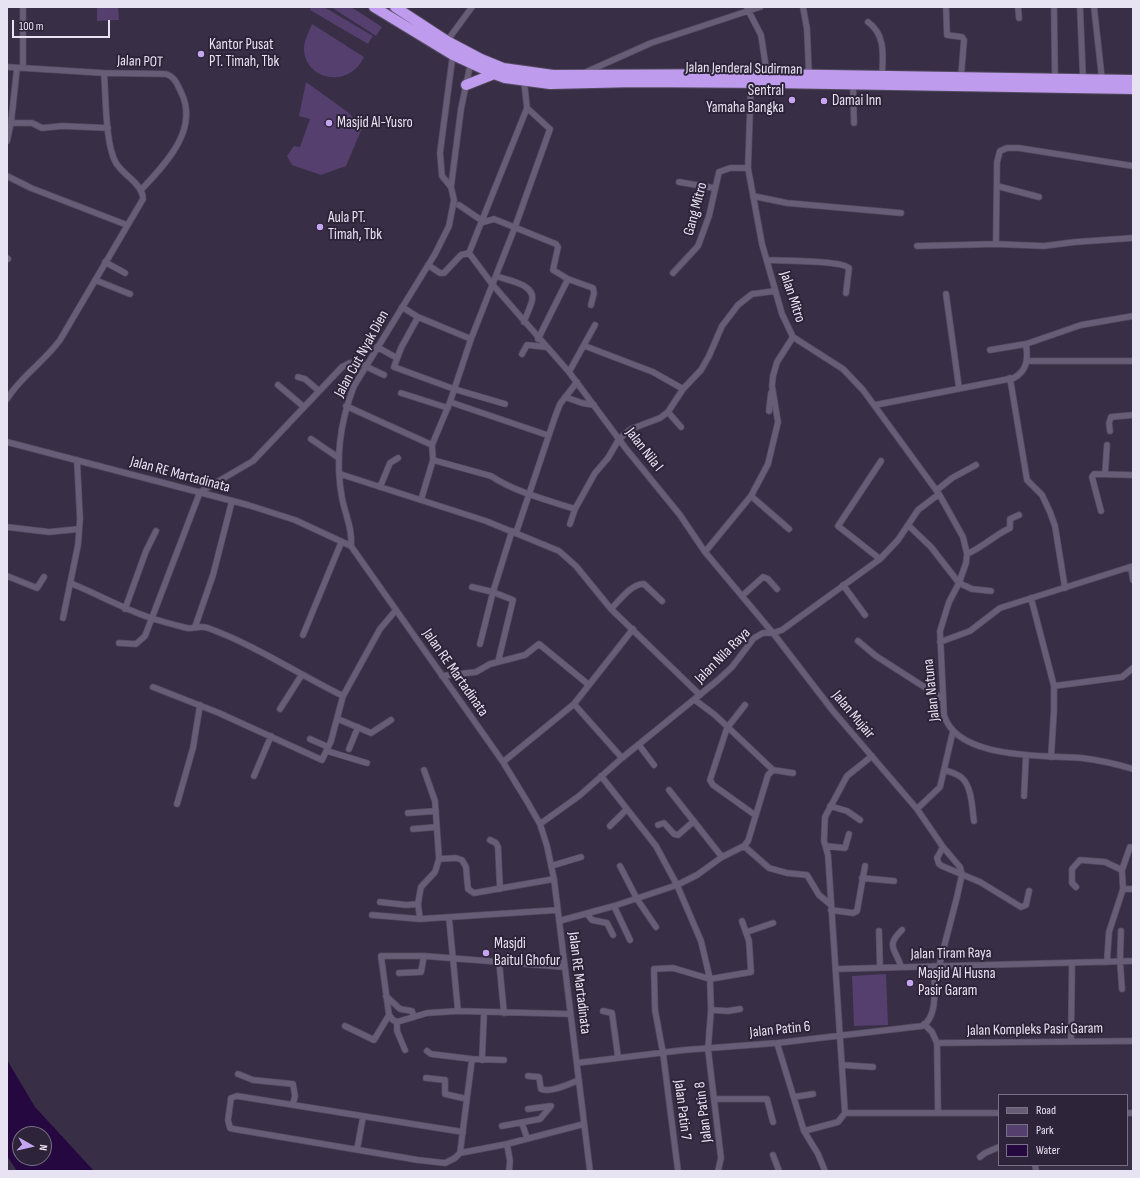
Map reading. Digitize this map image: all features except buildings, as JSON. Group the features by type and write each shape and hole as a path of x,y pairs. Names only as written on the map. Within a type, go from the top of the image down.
{"highway":[{"name":"Jalan Jenderal Sudirman","path":"374,7 455,50 494,74 524,81 554,80 636,82 751,79 767,74 961,77 1000,82 1133,89"},
{"name":"Jalan Jenderal Sudirman","path":"395,7 447,41 455,50"},
{"name":"Jalan Jenderal Sudirman","path":"472,60 554,80 580,74 751,79 854,85 1000,82 1055,79 1133,80"},
{"path":"466,85 494,74"}],"street":[{"path":"7,141 20,68 23,7"},
{"path":"447,41 472,7"},
{"path":"580,74 651,43 748,8 760,7"},
{"path":"803,7 807,30 809,75"},
{"path":"946,7 947,35 962,37 964,40 961,77"},
{"path":"1018,7 1019,18"},
{"path":"1054,7 1055,79"},
{"path":"1080,7 1083,79"},
{"path":"1094,7 1102,79"},
{"path":"748,8 761,35 767,74"},
{"path":"868,22 878,33 882,41 882,76"},
{"name":"Jalan Cut Nyak Dien","path":"451,187 442,176 440,153 455,50"},
{"name":"Jalan Cut Nyak Dien","path":"351,546 351,534 342,497 339,458 342,426 346,406 366,365 428,265 449,226 454,200 451,187 466,85 472,60"},
{"name":"Jalan POT","path":"7,68 104,73 166,74 174,78 183,97 185,119 180,142 165,165 141,190"},
{"path":"7,399 23,379 53,350 143,199 141,190 116,164 109,144 104,73"},
{"name":"Jalan Mitro","path":"751,79 748,168 767,260 782,314 793,336 843,369 865,392 938,492"},
{"path":"428,265 440,273 444,273 461,255 469,253 527,108 524,81"},
{"path":"854,85 854,123"},
{"path":"421,500 433,460 428,444 444,407 450,402 451,388 469,338 490,283 496,276 513,226 550,130 527,108"},
{"path":"9,126 32,123 42,128 62,126 108,128"},
{"path":"996,244 998,155 1000,151 1007,148 1019,148 1133,166"},
{"name":"Gang Mitro","path":"673,273 698,246 709,216 717,174 722,169 748,168"},
{"path":"7,176 31,188 127,225"},
{"path":"679,182 714,188"},
{"path":"997,186 1039,196"},
{"path":"753,196 787,203 901,214"},
{"path":"459,205 482,221 485,222 494,219 556,244 558,247 553,270 568,279 593,288 594,293 591,305"},
{"path":"917,246 996,244 1044,246 1075,242 1133,238"},
{"name":"Jalan Nila I","path":"469,253 490,283 538,339 569,372 619,439 681,517 705,552 773,633"},
{"path":"767,260 806,263 829,262 846,265 849,268 846,293"},
{"path":"105,262 125,273"},
{"path":"496,276 522,285 530,291 532,301 524,322"},
{"path":"538,339 568,279"},
{"path":"94,280 130,294"},
{"path":"570,524 575,508 595,473 608,458 619,439 632,429 660,418 668,412 684,389 701,370 722,326 738,305 752,294 775,291"},
{"path":"946,294 958,388"},
{"path":"402,307 418,317 469,338"},
{"path":"990,350 1026,344 1081,325 1133,316"},
{"path":"418,317 394,367 451,388 505,404"},
{"path":"569,372 585,346 594,325"},
{"path":"769,411 773,376 777,362 793,336"},
{"path":"875,405 1019,375 1027,361 1026,344"},
{"path":"522,354 526,345 546,347"},
{"path":"585,346 653,372 684,389"},
{"path":"377,347 397,358"},
{"path":"1027,361 1133,361"},
{"path":"119,643 139,644 146,636 200,492 253,460 342,367 350,363 366,365 384,375"},
{"path":"298,377 305,379 319,391"},
{"path":"1010,378 1011,396 1027,480 1042,495 1055,526 1065,588"},
{"path":"480,644 493,592 514,532 530,494 547,435 560,404 577,382"},
{"path":"278,385 304,407"},
{"path":"705,552 752,494 768,464 778,422 772,386"},
{"path":"402,393 444,407"},
{"path":"565,397 582,403 594,405"},
{"path":"450,402 547,435"},
{"path":"346,406 428,444"},
{"path":"668,412 681,427"},
{"path":"1110,431 1109,423 1111,417 1133,415"},
{"path":"311,439 339,458"},
{"name":"Jalan RE Martadinata","path":"7,442 200,492 295,520 341,543 351,546 503,762 540,824 554,879 590,1171"},
{"path":"1105,474 1107,445"},
{"path":"380,487 390,462 398,458"},
{"path":"64,618 79,529 77,460"},
{"path":"433,460 491,476 500,482 530,494 575,508"},
{"path":"880,558 838,526 881,461"},
{"name":"Jalan Nila Raya","path":"540,824 579,796 622,758 695,700 732,667 754,638 763,633 773,633 786,627 880,558 898,540 918,510 952,478 976,465"},
{"path":"1101,511 1092,477 1095,473 1133,475"},
{"path":"340,474 488,522 559,551 579,569 611,609 700,695"},
{"name":"Jalan Natuna","path":"938,492 958,524 967,554 966,563 959,583 943,618 940,631 943,699 946,721 953,732 965,740 976,744 1026,755 1096,760 1133,769"},
{"path":"752,494 789,529"},
{"path":"195,627 213,575 232,501"},
{"path":"967,554 982,547 1000,533 1010,528 1010,519 1019,515"},
{"path":"908,525 931,547 959,583 972,589 991,591"},
{"path":"7,527 49,532 79,529"},
{"path":"125,609 146,551 156,531"},
{"path":"303,635 341,543"},
{"path":"940,642 970,631 1000,608 1031,598 1132,567 1133,580"},
{"path":"7,576 37,588 44,577"},
{"path":"742,596 763,577 768,579 776,589"},
{"path":"70,583 100,595 125,609 188,628 206,627 236,639 301,676 344,696"},
{"path":"611,609 635,586 641,583 646,585 662,601"},
{"path":"843,585 865,615"},
{"path":"472,587 493,592 513,600 499,659"},
{"path":"1031,598 1054,686 1051,757"},
{"path":"153,687 200,705 320,759 323,759 338,719 344,696 380,629 396,610"},
{"path":"503,762 574,704 633,630"},
{"name":"Jalan Mujair","path":"773,633 833,711 918,809 943,847 960,868 962,874"},
{"path":"858,640 876,656 943,699"},
{"path":"440,673 471,673 499,659 511,660 525,655 540,644 589,685"},
{"path":"1054,686 1122,677 1133,668"},
{"path":"280,709 301,676"},
{"path":"695,700 715,715 773,770 793,773"},
{"path":"574,704 622,758"},
{"path":"177,804 193,748 200,705"},
{"path":"745,705 727,728 710,781 755,815"},
{"path":"338,719 373,733 391,720"},
{"path":"350,749 358,727"},
{"path":"918,809 940,787 953,732"},
{"path":"254,776 271,736"},
{"path":"310,739 328,749 367,763"},
{"path":"639,744 654,765"},
{"path":"1024,796 1026,755"},
{"path":"804,1131 838,1122 842,1119 846,1112 836,969 826,846 823,829 825,817 847,776 872,756"},
{"path":"420,919 418,904 422,887 435,872 439,859 436,811 432,791 424,770"},
{"path":"559,921 637,899 677,885 697,875 722,857 744,846 748,841 766,778 773,770"},
{"path":"945,770 959,776 965,781 968,788 974,821"},
{"name":"Jalan Patin 8","path":"601,776 656,846 677,885 701,941 710,978 711,1010 708,1049 721,1158 718,1171"},
{"path":"669,790 722,857"},
{"path":"830,806 847,811 860,820"},
{"path":"610,826 627,809"},
{"path":"408,813 436,811"},
{"path":"658,825 664,823 674,834 678,835 694,821"},
{"path":"413,829 437,827"},
{"path":"826,846 844,848 849,834"},
{"path":"490,840 498,846 500,889"},
{"path":"744,846 769,868 807,876 819,895 830,907 855,913 864,866"},
{"path":"943,847 937,858 939,864 962,874 1021,907 1026,905 1029,891"},
{"path":"1107,962 1109,932 1122,889 1122,870 1130,847"},
{"path":"551,866 581,857"},
{"path":"439,859 456,858 462,860 466,868 466,885 470,892 474,893 554,879"},
{"path":"1076,887 1072,883 1072,869 1074,864 1080,860 1104,862 1122,870"},
{"path":"620,866 637,899 656,927"},
{"path":"932,1032 936,966 962,874"},
{"path":"862,878 894,881"},
{"path":"1122,889 1133,889"},
{"path":"380,902 406,905 418,904"},
{"path":"614,906 630,940"},
{"path":"372,915 420,919 558,910"},
{"path":"587,914 592,920 607,923 613,935"},
{"path":"449,918 458,1011"},
{"path":"710,978 751,972 751,957 747,932 742,921"},
{"path":"747,932 773,923"},
{"path":"901,967 892,948 895,937 902,930"},
{"path":"879,931 880,968"},
{"path":"1120,931 1122,989"},
{"path":"564,967 424,956 381,956 389,1015 397,1022 428,1013 458,1011 484,1013 570,1014"},
{"path":"399,973 421,972 424,956"},
{"path":"499,962 504,1013"},
{"name":"Jalan Tiram Raya","path":"836,969 1133,962"},
{"path":"1071,1041 1072,963"},
{"name":"Jalan Patin 7","path":"678,1171 663,1053 655,1010 654,969 673,968 710,978"},
{"path":"386,996 400,1008 412,1011 414,1017"},
{"path":"711,1010 728,1011 740,1009"},
{"path":"603,1011 612,1013 618,1057"},
{"path":"482,1060 484,1013"},
{"path":"345,1026 374,1040 389,1015"},
{"path":"932,1016 924,1024 932,1032 937,1043 938,1113"},
{"path":"397,1022 397,1031 405,1050"},
{"name":"Jalan Patin 6","path":"577,1063 684,1050 777,1043 924,1024"},
{"name":"Jalan Kompleks Pasir Garam","path":"937,1043 1133,1041"},
{"path":"777,1043 804,1131 818,1154 825,1171"},
{"path":"427,1051 431,1054 472,1059 504,1060"},
{"path":"460,1152 472,1059"},
{"path":"842,1065 873,1066"},
{"path":"238,1074 253,1080 293,1084 295,1096 293,1104"},
{"path":"528,1076 538,1077 541,1089 544,1090 561,1087 579,1080"},
{"path":"426,1078 445,1080 445,1094 467,1099"},
{"path":"794,1098 813,1094"},
{"path":"463,1132 363,1117 293,1104 234,1096 231,1098 229,1126 234,1130 440,1163 449,1163 460,1152 507,1144 584,1124"},
{"path":"714,1099 767,1099 773,1122"},
{"path":"502,1126 541,1118 551,1106 528,1109"},
{"path":"846,1112 998,1113"},
{"path":"357,1150 363,1117"},
{"path":"522,1123 527,1138"},
{"path":"507,1144 510,1161 509,1171"},
{"path":"980,1157 985,1152 998,1147"},
{"path":"773,1155 779,1171"}],"green space":[{"path":"97,7 118,7 119,20 97,21"},
{"path":"311,7 324,7 373,36 368,44 310,10"},
{"path":"331,7 351,7 382,27 376,36"},
{"path":"312,24 364,57 357,67 349,74 339,77 328,77 319,74 311,67 306,59 304,47"},
{"path":"306,82 349,113 362,128 346,166 321,175 292,165 287,156 294,146 300,147 310,119 299,116"},
{"path":"886,974 888,1025 854,1026 852,976"}],"water":[{"path":"7,1060 35,1107 94,1171 17,1171 14,1166 52,1166 52,1126 12,1126 12,1164 7,1156"}],"place":[{"name":"Kantor Pusat PT. Timah, Tbk","path":"201,54"},
{"name":"Sentral Yamaha Bangka","path":"792,100"},
{"name":"Damai Inn","path":"824,101"},
{"name":"Masjid Al-Yusro","path":"329,123"},
{"name":"Aula PT. Timah, Tbk","path":"320,227"},
{"name":"Masjdi Baitul Ghofur","path":"486,953"},
{"name":"Masjid Al Husna Pasir Garam","path":"910,983"}]}
